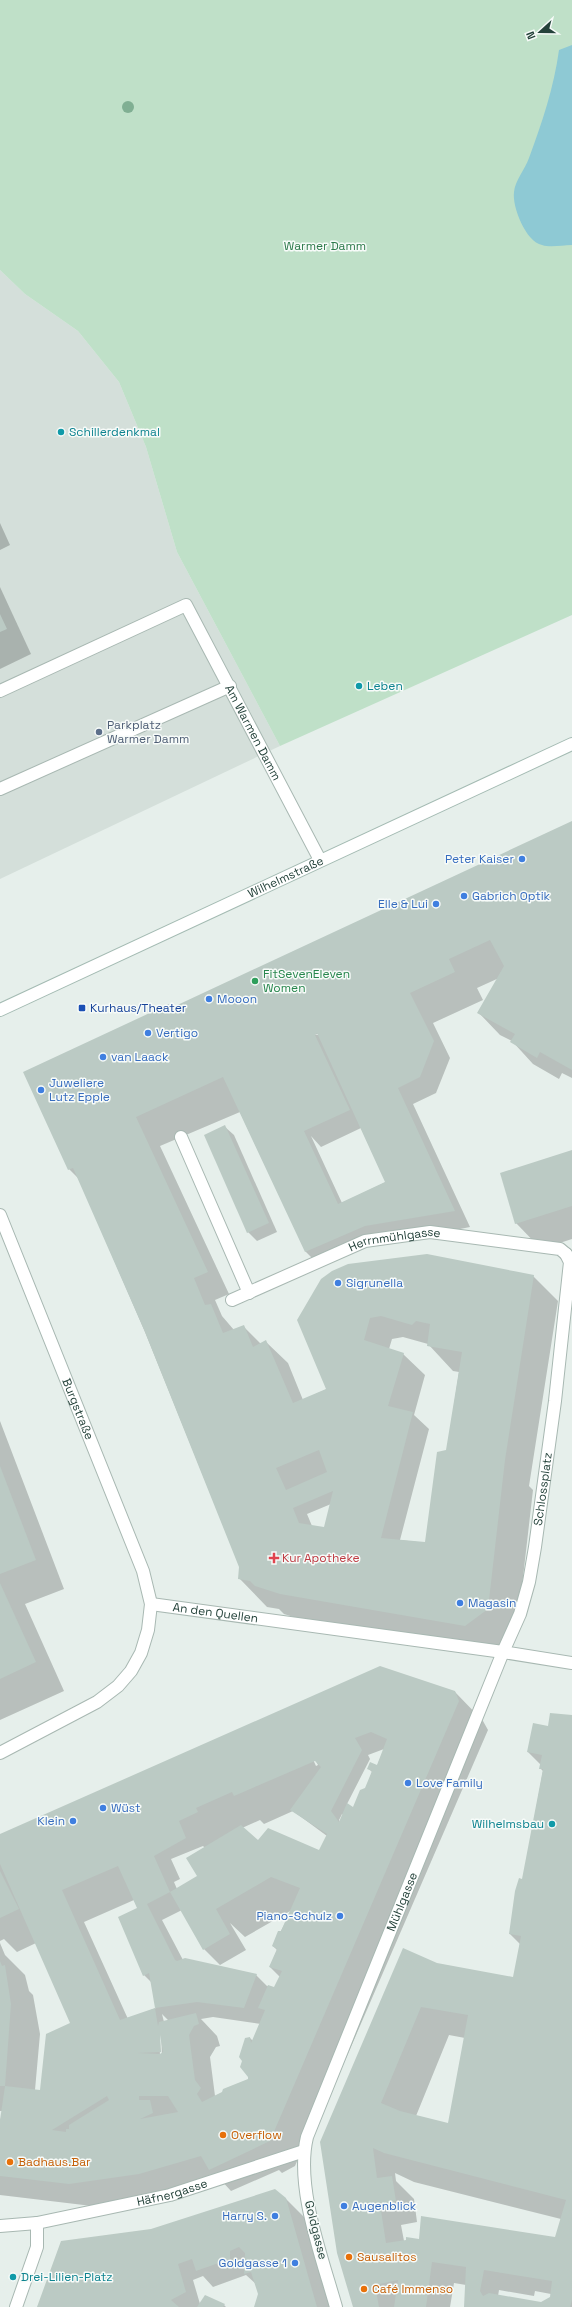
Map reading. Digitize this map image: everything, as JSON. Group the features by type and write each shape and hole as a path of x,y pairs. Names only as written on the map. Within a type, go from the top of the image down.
{"street":[{"name":"Am Warmen Damm","path":"0,691 186,605 230,686 286,799 320,860"},
{"path":"0,789 230,686"},
{"name":"Wilhelmstraße","path":"0,1010 572,744"},
{"path":"181,1137 249,1293"},
{"name":"Burgstraße","path":"0,1215 143,1571 151,1604"},
{"name":"Herrnmühlgasse","path":"232,1300 366,1241 430,1232 569,1251"},
{"name":"Schlossplatz","path":"503,1652 520,1614 529,1582 535,1548 555,1401 570,1262 569,1251"},
{"path":"0,1752 97,1702 118,1686 131,1671 141,1653 148,1630 151,1604"},
{"name":"An den Quellen","path":"151,1604 503,1652"},
{"path":"503,1652 572,1663"},
{"name":"Mühlgasse","path":"304,2151 307,2137 503,1652"},
{"name":"Häfnergasse","path":"37,2223 170,2195 304,2151"},
{"name":"Goldgasse","path":"304,2151 304,2180 308,2202 336,2307"},
{"path":"0,2226 37,2223 37,2247 16,2307"}],"shaded area":[{"path":"0,270 25,294 78,331 119,382 146,447 177,552 280,746 0,879"}],"green space":[{"name":"Warmer Damm","path":"0,0 572,0 572,615 280,746 177,552 146,447 119,382 78,331 25,294 0,270"}],"water":[{"path":"572,45 572,245 545,246 531,238 521,223 515,206 514,192 516,184 529,158 543,118 551,91 559,50"}],"building":[{"path":"0,614 7,629 0,632"},
{"path":"572,821 572,1070 540,1052 537,1058 510,1042 515,1034 477,1013 504,966 490,940 449,959 455,972 410,993 434,1041 420,1077 398,1088 455,1211 365,1226 305,1252 223,1077 136,1117 208,1272 194,1278 205,1305 211,1304 223,1333 244,1325 253,1347 266,1340 293,1403 326,1389 297,1320 321,1279 332,1271 348,1264 427,1254 534,1275 505,1460 488,1609 465,1626 280,1594 255,1586 250,1581 238,1579 239,1567 145,1332 73,1168 68,1170 23,1072 169,1004 171,1008","holes":["317,1033 385,1182 338,1204 304,1131 350,1110 315,1035","381,1316 412,1325 416,1321 430,1324 427,1346 462,1352 446,1450 437,1452 425,1542 381,1538 413,1412 388,1406 404,1353 364,1340 370,1318","319,1450 327,1472 286,1490 276,1468","333,1491 324,1527 299,1523 293,1508"]},
{"path":"225,1125 269,1223 247,1233 204,1135"},
{"path":"572,1150 572,1206 515,1224 500,1173"},
{"path":"0,1466 36,1560 0,1574"},
{"path":"0,1583 36,1662 0,1679"},
{"path":"380,1666 455,1691 459,1701 270,2141 209,2170 201,2156 139,2174 69,2184 0,2176 0,2120 5,2086 40,2090 46,2034 70,2023 0,1864 0,1834","holes":["371,1732 387,1739 377,1765 370,1762 367,1769 372,1771 365,1788 360,1790 353,1807 347,1803 339,1822 331,1811 362,1750 355,1738","315,1761 321,1767 290,1810 327,1834 319,1850 268,1828 258,1840 241,1825 186,1858 197,1876 170,1892 154,1856 186,1838 179,1821 198,1812 196,1808 232,1792 234,1796","118,1866 137,1908 118,1917 143,1976 149,1973 155,2008 120,2020 62,1890","271,1877 300,1888 281,1931 278,1931 272,1946 277,1949 269,1967 282,1971 274,1987 268,1985 258,2008 265,2010 251,2043 250,2037 245,2038 239,2057 242,2061 240,2067 248,2079 223,2089 222,2092 202,2102 197,2094 201,2088 195,2080 189,2035 194,2026 199,2024 196,2013 159,2022 158,2026 155,2008 197,2002 244,2008 257,1974 185,1958 177,1961 175,1960 147,1904 170,1892 203,1950 230,1934 216,1909","160,2035 163,2052 160,2054 137,2053 161,2052","107,2096 109,2100 69,2125 69,2129 66,2129 66,2132 52,2130","139,2096 168,2096 178,2112 140,2119 153,2113 150,2100 139,2100"]},
{"path":"550,1713 572,1715 572,2300 570,2307 464,2307 466,2267 432,2262 426,2307 394,2307 398,2280 375,2285 379,2307 353,2307 337,2253 320,2142 403,1948 437,1963 513,1977 521,1936 509,1934 515,1891 519,1878 522,1879 543,1769 539,1769 542,1755 527,1752 533,1723 548,1726","holes":["421,2007 468,2015 448,2123 400,2111 381,2103","373,2148 384,2153 566,2200 555,2237 421,2216 419,2239 406,2237 406,2240 386,2243 380,2204 396,2201 392,2176 377,2178","484,2270 552,2281 550,2297 541,2302 489,2293 483,2296 480,2291"]},
{"path":"0,1871 19,1909 0,1918"},
{"path":"0,1961 2,1966 5,1965 11,2004 5,2086 0,2086"},
{"path":"275,2189 286,2198 317,2307 254,2307 258,2294 251,2272 244,2274 245,2253 239,2247 230,2251 230,2259 196,2271 192,2259 178,2264 186,2292 171,2300 179,2307 37,2307 61,2241 151,2229"},
{"path":"205,2295 225,2304 223,2307 197,2307"}],"place":[{"name":"Schillerdenkmal","path":"61,432"},
{"name":"Leben","path":"359,686"},
{"name":"Parkplatz Warmer Damm","path":"99,732"},
{"name":"Peter Kaiser","path":"522,859"},
{"name":"Gabrich Optik","path":"464,896"},
{"name":"Elle & Lui","path":"436,904"},
{"name":"FitSevenEleven Women","path":"255,981"},
{"name":"Mooon","path":"209,999"},
{"name":"Kurhaus/Theater","path":"82,1008"},
{"name":"Vertigo","path":"148,1033"},
{"name":"van Laack","path":"103,1057"},
{"name":"Juweliere Lutz Epple","path":"41,1090"},
{"name":"Sigrunella","path":"338,1283"},
{"name":"Kur Apotheke","path":"274,1558"},
{"name":"Magasin","path":"460,1603"},
{"name":"Love Family","path":"408,1783"},
{"name":"Wüst","path":"103,1808"},
{"name":"Klein","path":"73,1821"},
{"name":"Wilhelmsbau","path":"552,1824"},
{"name":"Piano-Schulz","path":"340,1916"},
{"name":"Overflow","path":"223,2135"},
{"name":"Badhaus.Bar","path":"10,2162"},
{"name":"Augenblick","path":"344,2206"},
{"name":"Harry S.","path":"275,2216"},
{"name":"Sausalitos","path":"349,2257"},
{"name":"Goldgasse 1","path":"295,2263"},
{"name":"Drei-Lilien-Platz","path":"13,2277"},
{"name":"Café Immenso","path":"364,2289"}]}
